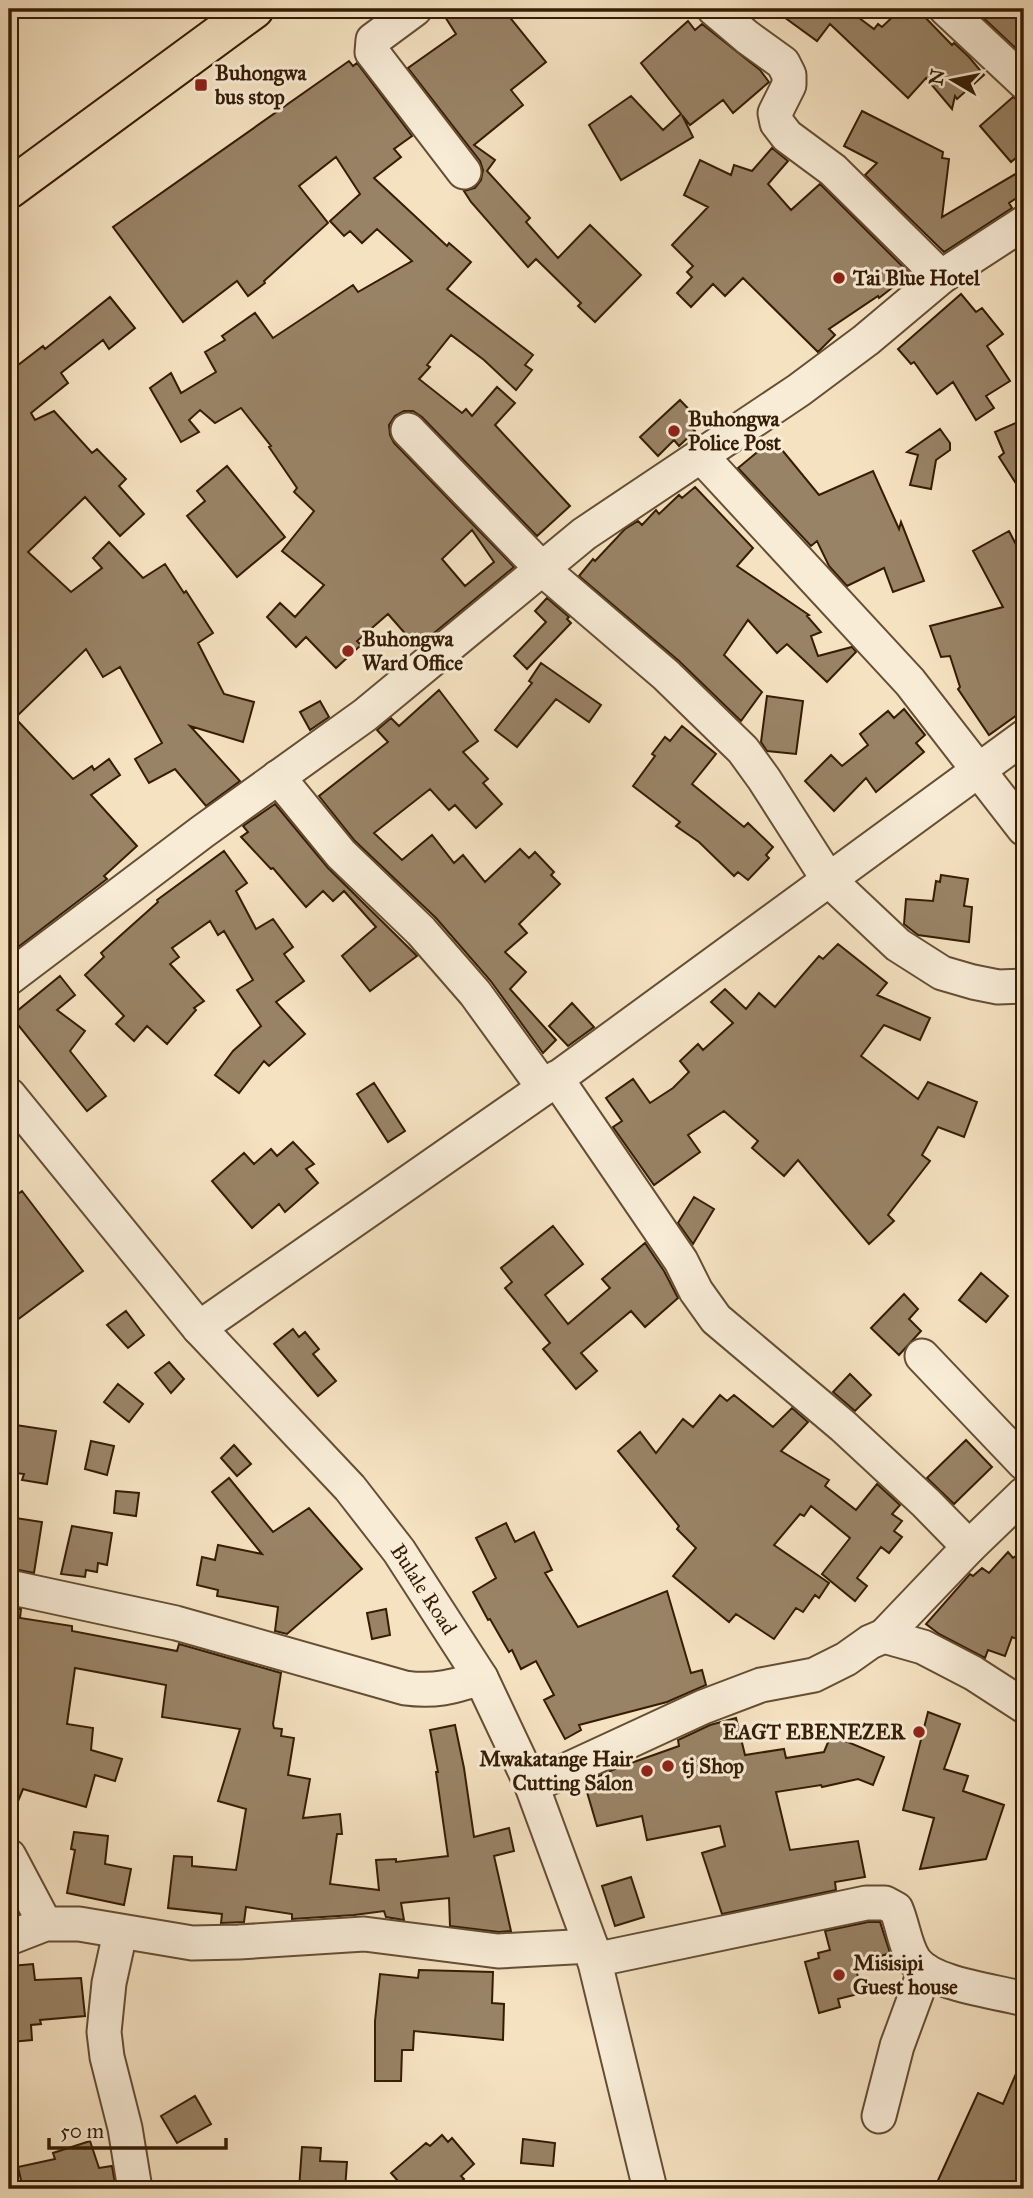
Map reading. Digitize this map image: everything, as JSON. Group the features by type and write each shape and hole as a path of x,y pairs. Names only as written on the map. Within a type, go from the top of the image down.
{"highway":[{"path":"9,189 254,9"}],"street":[{"path":"415,9 373,40 372,52 464,173"},
{"path":"714,9 747,37 783,62 789,75 789,85 775,113 777,123 787,136 833,170 941,277"},
{"path":"946,9 1024,82"},
{"path":"9,978 191,840 365,715 584,534 799,390 866,341 941,277 1024,223"},
{"path":"408,430 541,568 666,675 743,750 828,879 898,945 942,973 998,987 1024,986"},
{"path":"701,456 909,682 1024,829"},
{"path":"199,1328 672,996 1024,737"},
{"path":"278,777 341,854 421,930 550,1083 681,1261 696,1291 716,1319 842,1426 969,1546"},
{"name":"Bulale Road","path":"9,1095 199,1328 350,1488 399,1551 481,1678 532,1786 592,1953 650,2189"},
{"path":"922,1356 1024,1463"},
{"path":"532,1786 703,1707 761,1685 814,1675 846,1659 870,1642 884,1636 969,1546 1024,1494"},
{"path":"9,1587 176,1623 405,1688 429,1691 451,1688 481,1678"},
{"path":"884,1636 923,1647 972,1673 1024,1706"},
{"path":"9,1856 45,1924"},
{"path":"9,1938 45,1924 79,1924 192,1943 364,1934 498,1951 592,1953 866,1903 885,1903 896,1909 915,1962 925,1970 940,1977 1024,1999"},
{"path":"120,1933 109,1983 104,2032 135,2189"},
{"path":"879,2116 897,2046 925,1970"}],"building":[{"path":"440,9 503,9 546,62 511,90 523,105 474,145 495,160 487,171 530,218 526,222 558,258 590,225 641,275 595,322 578,306 581,303 536,259 528,267 464,191 475,188 481,180 483,170 480,161 408,68 456,34"},
{"path":"773,9 847,9 874,29 878,24 882,27 901,9 917,9 952,45 954,43 969,57 984,75 957,99 955,96 952,109 926,78 908,98 830,24 817,41"},
{"path":"974,9 1012,9 1024,17 1024,56"},
{"path":"688,21 695,30 702,24 760,70 769,82 733,113 723,100 690,125 682,115 693,137 621,180 589,125 631,96 663,130 681,114 641,63"},
{"path":"349,61 353,66 357,63 412,136 394,149 401,157 374,178 447,246 449,243 471,262 447,289 533,355 525,365 532,370 516,390 484,360 451,335 419,379 462,413 466,409 472,416 497,387 515,403 495,425 570,506 537,536 422,417 413,411 404,411 395,416 389,425 394,443 514,567 417,647 388,614 357,641 361,645 336,668 306,637 296,647 267,617 280,603 295,617 324,585 282,551 314,511 294,492 297,488 269,447 271,446 241,408 215,423 200,410 189,420 199,432 181,442 150,388 171,373 181,393 216,372 205,352 225,340 222,336 255,313 273,338 353,285 358,292 412,261 377,229 362,243 350,231 344,236 330,221 360,194 336,157 299,186 328,223 248,296 237,281 183,322 113,227","holes":["472,530 494,562 465,586 442,559"]},
{"path":"1013,97 1024,105 1024,151 1011,162 980,126"},
{"path":"862,111 943,152 942,158 949,159 942,217 1024,169 1024,193 1009,203 1012,208 944,252 865,175 877,163 844,146"},
{"path":"772,148 788,161 768,184 791,210 820,184 910,274 879,298 878,296 829,329 835,335 818,352 743,278 725,296 713,284 691,307 677,293 692,277 687,272 693,266 672,245 708,207 684,195 700,160 731,175 734,165 752,171"},
{"path":"961,294 976,312 982,308 1003,334 987,346 1010,381 986,396 994,408 976,420 953,382 937,394 914,362 911,364 898,349"},
{"path":"110,297 135,328 109,349 103,340 61,373 68,383 31,413 35,420 54,411 92,453 97,449 126,479 119,486 144,514 120,536 85,497 28,552 71,592 102,568 93,558 109,542 143,578 165,564 213,633 198,643 224,694 254,702 243,742 190,726 240,781 206,806 175,769 149,783 135,759 162,743 120,667 103,677 86,649 15,718 73,779 92,766 94,770 109,759 120,775 91,795 137,846 104,876 107,879 9,954 9,372 43,346 45,349"},
{"path":"680,400 698,419 690,426 695,431 679,446 674,440 658,456 640,437"},
{"path":"1018,422 1024,435 1024,496 999,457 1004,453 995,432"},
{"path":"940,429 950,443 950,450 936,460 931,489 910,485 918,455 907,452"},
{"path":"773,439 819,495 873,471 899,529 901,522 924,581 893,592 884,568 847,586 829,566 817,541 811,546 738,468"},
{"path":"227,466 285,537 237,577 187,516 205,501 197,491"},
{"path":"695,487 753,548 737,566 809,615 807,616 821,632 811,636 818,656 852,647 856,652 827,682 787,644 777,653 748,620 724,655 762,692 741,721 679,661 579,576 625,529 638,521 642,525 656,510 659,514 679,495 682,498"},
{"path":"1009,531 1024,560 1024,710 989,735 958,689 960,687 950,656 941,657 930,626 1003,607 973,551"},
{"path":"547,598 569,617 567,619 571,623 527,669 514,656 546,622 535,611"},
{"path":"541,663 601,705 589,722 556,699 517,747 495,730 532,683 529,681"},
{"path":"439,690 478,741 463,752 488,779 483,783 502,804 476,828 455,805 449,810 430,789 374,833 402,860 432,835 454,863 463,855 485,882 520,849 529,858 535,852 554,872 551,875 560,884 519,924 527,933 505,952 526,972 510,989 556,1040 543,1053 490,980 436,918 355,841 319,796 388,742 377,730 391,718 399,726"},
{"path":"767,696 803,701 796,754 767,751 761,742"},
{"path":"320,701 329,717 310,730 300,712"},
{"path":"904,709 925,735 916,743 924,752 876,792 866,778 834,811 805,781 831,755 842,766 868,745 860,734 888,711 894,718"},
{"path":"682,726 716,754 692,784 744,827 748,823 773,847 766,855 769,858 748,880 738,872 734,876 699,842 676,826 680,822 633,786 665,737 670,741"},
{"path":"275,804 328,868 417,956 370,991 342,956 376,927 344,891 333,901 323,891 306,907 273,868 271,869 241,837 248,832 243,826"},
{"path":"224,851 247,883 236,891 256,929 273,919 293,947 284,954 304,981 276,1002 305,1034 269,1066 264,1061 239,1093 215,1075 233,1051 261,1026 237,990 253,980 224,931 218,935 210,921 172,948 179,957 170,964 204,1001 194,1008 196,1010 167,1044 147,1026 134,1041 116,1024 124,1016 85,975 104,957 101,953 158,902 157,900"},
{"path":"941,875 968,879 964,906 972,907 969,942 918,935 904,924 906,899 933,901 936,881 940,882"},
{"path":"838,944 887,983 877,995 930,1018 920,1040 884,1025 861,1056 918,1099 928,1082 977,1102 964,1137 938,1127 922,1155 930,1161 888,1215 894,1221 869,1244 798,1160 784,1176 752,1148 758,1141 724,1111 688,1135 700,1152 654,1185 613,1127 622,1121 606,1098 633,1079 650,1103 673,1088 689,1072 680,1061 698,1044 703,1050 733,1023 711,1002 725,989 746,1009 759,993 775,1007 819,956 823,959"},
{"path":"60,976 75,995 57,1010 85,1031 70,1051 106,1096 87,1111 11,1016"},
{"path":"572,1003 594,1027 568,1046 549,1026"},
{"path":"374,1083 405,1131 388,1142 357,1094"},
{"path":"293,1142 314,1164 306,1169 318,1183 285,1212 279,1204 252,1228 212,1181 244,1153 254,1164 271,1149 277,1156"},
{"path":"22,1191 83,1271 9,1326 9,1200"},
{"path":"694,1197 714,1209 693,1244 678,1223"},
{"path":"553,1226 583,1264 545,1295 568,1324 610,1288 602,1279 645,1243 678,1298 645,1327 631,1311 581,1353 597,1371 576,1389 543,1349 550,1343 505,1288 512,1282 501,1268"},
{"path":"981,1273 1008,1296 986,1322 959,1300"},
{"path":"904,1294 918,1309 909,1319 921,1331 899,1355 871,1328"},
{"path":"126,1311 144,1335 128,1348 107,1325"},
{"path":"293,1329 299,1337 305,1332 319,1349 313,1354 336,1381 318,1396 274,1344"},
{"path":"169,1362 184,1379 171,1393 155,1373"},
{"path":"850,1374 871,1395 855,1411 833,1392"},
{"path":"118,1384 143,1404 129,1422 104,1402"},
{"path":"720,1395 727,1401 734,1395 773,1427 792,1408 808,1422 781,1451 829,1480 825,1486 856,1510 877,1484 900,1505 892,1514 902,1521 894,1531 902,1537 889,1553 881,1547 857,1578 867,1586 855,1601 822,1574 850,1538 811,1506 804,1516 800,1514 774,1545 829,1583 819,1598 815,1595 803,1612 796,1608 774,1639 736,1614 729,1622 673,1576 696,1548 677,1529 679,1526 618,1451 640,1432 656,1453 683,1419 693,1427"},
{"path":"9,1424 56,1431 47,1484 22,1480 24,1474 9,1472"},
{"path":"966,1440 992,1467 954,1504 927,1478"},
{"path":"91,1441 114,1446 107,1475 85,1469"},
{"path":"234,1445 251,1464 237,1476 221,1458"},
{"path":"229,1478 273,1532 309,1508 362,1569 287,1634 275,1631 278,1607 217,1596 218,1590 197,1585 202,1557 215,1560 218,1545 262,1554 212,1492"},
{"path":"116,1491 139,1493 136,1516 114,1513"},
{"path":"9,1517 42,1522 34,1573 9,1568"},
{"path":"506,1523 515,1542 534,1532 552,1570 545,1573 578,1627 667,1591 691,1673 702,1670 706,1685 667,1702 579,1725 581,1730 565,1739 544,1700 554,1695 536,1661 521,1669 512,1650 509,1652 473,1592 496,1578 476,1538"},
{"path":"72,1526 112,1533 107,1565 98,1563 97,1572 86,1570 85,1577 61,1574"},
{"path":"1024,1550 1024,1642 1012,1637 1005,1656 988,1650 985,1658 939,1634 926,1624 970,1574 973,1576 982,1568 989,1573 1008,1552 1013,1558"},
{"path":"9,1607 21,1609 20,1618 72,1626 72,1631 177,1651 179,1644 281,1673 273,1724 274,1728 282,1729 281,1736 294,1738 288,1775 310,1779 303,1818 340,1814 342,1834 337,1834 330,1884 379,1890 376,1860 396,1859 396,1862 448,1856 430,1730 455,1725 474,1837 509,1828 514,1851 494,1856 511,1931 450,1926 449,1898 401,1903 404,1920 386,1917 384,1911 292,1919 292,1914 246,1907 244,1922 221,1923 222,1914 168,1908 174,1856 192,1857 192,1866 236,1870 246,1809 218,1801 240,1729 162,1717 166,1685 75,1668 67,1724 93,1728 91,1750 122,1759 115,1781 95,1775 86,1807 23,1789 9,1823 9,1724 14,1685 9,1684"},
{"path":"386,1609 390,1635 372,1639 367,1613"},
{"path":"928,1712 960,1724 944,1769 968,1776 963,1791 1004,1805 986,1859 920,1869 934,1818 903,1810"},
{"path":"736,1718 745,1755 784,1749 786,1758 824,1752 831,1735 884,1757 873,1785 858,1779 822,1787 776,1792 790,1850 858,1841 865,1877 835,1882 836,1890 722,1914 702,1853 725,1846 720,1826 647,1840 642,1816 597,1826 587,1792 592,1790 588,1781 679,1746 678,1740 710,1725"},
{"path":"74,1832 108,1836 105,1864 131,1869 124,1905 67,1893 75,1850 71,1849"},
{"path":"631,1877 644,1917 615,1926 602,1886"},
{"path":"880,1922 890,1953 855,1965 862,1993 838,1999 840,2007 819,2013 805,1962 819,1958 818,1953 830,1950 825,1931"},
{"path":"33,1964 35,1980 81,1978 85,2016 40,2020 41,2024 31,2025 32,2040 11,2042 11,1966"},
{"path":"419,1970 493,1972 492,2003 504,2004 503,2040 414,2031 413,2050 402,2050 401,2081 375,2081 375,2021 380,1974 418,1978"},
{"path":"1024,2055 1024,2189 934,2189 978,2093 1003,2104"},
{"path":"195,2096 211,2124 177,2143 161,2116"},
{"path":"442,2135 448,2142 452,2138 474,2164 461,2176 464,2179 453,2189 405,2189 391,2173 426,2143 430,2146"},
{"path":"523,2139 555,2143 553,2166 521,2163"},
{"path":"90,2141 99,2168 112,2166 116,2189 23,2189 18,2167 55,2159 53,2153"},
{"path":"302,2147 321,2148 320,2161 347,2162 345,2189 299,2189"}],"place":[{"name":"Buhongwa bus stop","path":"201,85"},
{"name":"Tai Blue Hotel","path":"839,278"},
{"name":"Buhongwa Police Post","path":"674,431"},
{"name":"Buhongwa Ward Office","path":"348,651"},
{"name":"EAGT EBENEZER","path":"919,1732"},
{"name":"tj Shop","path":"668,1766"},
{"name":"Mwakatange Hair Cutting Salon","path":"647,1771"},
{"name":"Misisipi Guest house","path":"839,1975"}]}
